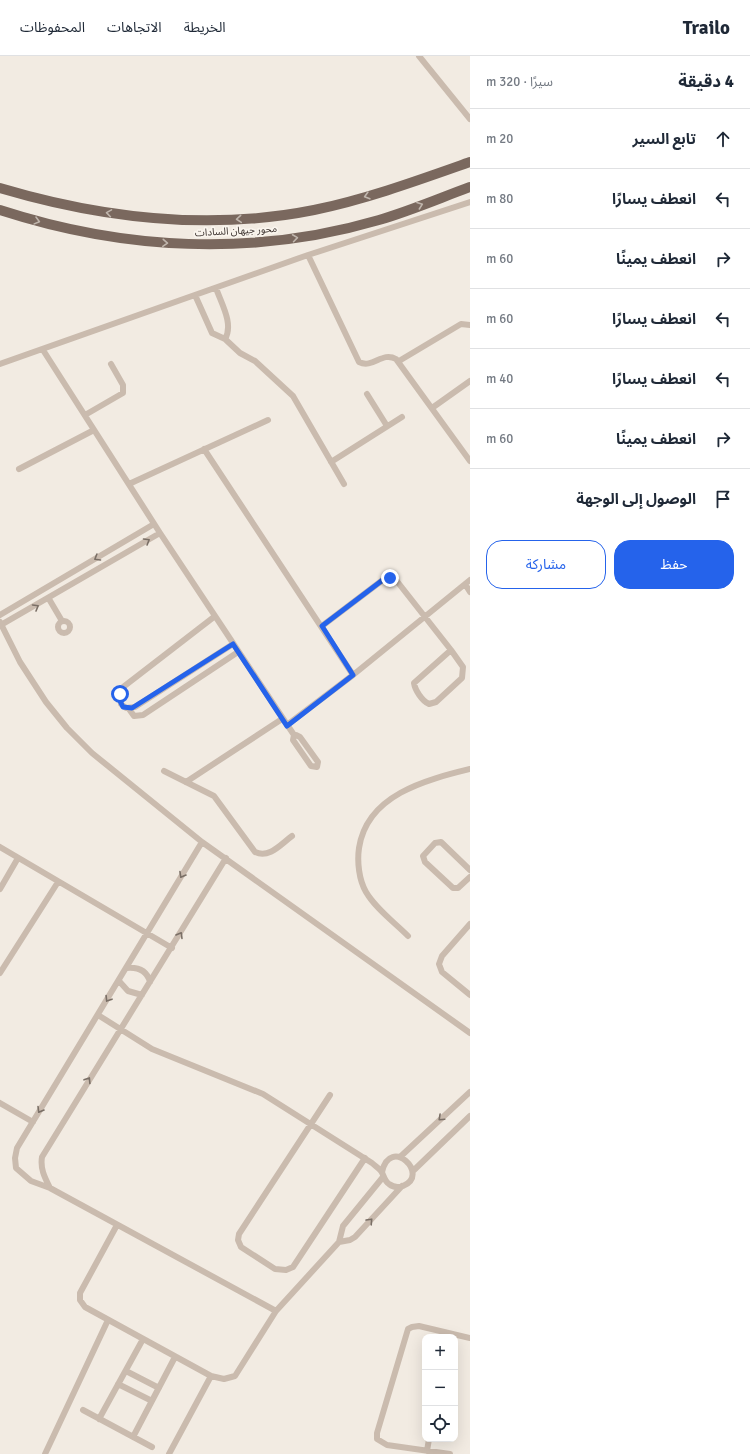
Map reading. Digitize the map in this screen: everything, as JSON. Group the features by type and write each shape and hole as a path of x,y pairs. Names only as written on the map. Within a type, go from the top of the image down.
{"main road":[{"name":"محور جيهان السادات","path":"0,188 65,205 127,216 168,220 224,220 282,215 342,203 470,162"},
{"name":"محور جيهان السادات","path":"0,210 61,228 132,240 197,245 240,244 283,240 380,220 470,187"}],"lane":[{"path":"419,56 470,119"},
{"path":"0,364 308,255 470,202"},
{"path":"308,255 359,362 370,364 389,356 399,362 470,461"},
{"path":"216,288 229,327 225,339"},
{"path":"195,295 212,333 225,339 240,353 255,361 293,396 344,484"},
{"path":"399,362 461,324 470,325"},
{"path":"43,350 154,524 282,719 294,735 296,734 300,737 318,762 317,767 311,766 292,740 294,735"},
{"path":"84,415 123,393 123,385 111,364"},
{"path":"432,408 470,381"},
{"path":"367,394 387,426"},
{"path":"331,462 402,417"},
{"path":"129,484 268,420"},
{"path":"19,469 94,430"},
{"path":"204,449 353,675"},
{"path":"0,615 154,524"},
{"path":"160,533 48,599 1,624 20,662 46,702 67,728 92,753 202,842 470,1033"},
{"path":"322,626 384,579 390,578 396,580 451,650 463,667 462,678 436,702 429,704 416,689 414,683 451,650"},
{"path":"287,726 425,618 467,582 470,592"},
{"path":"48,599 62,621"},
{"path":"215,616 123,687 120,694 121,704 129,709 134,716 140,716 238,652"},
{"path":"129,709 135,707 233,644"},
{"path":"202,665 207,672"},
{"path":"171,684 176,693"},
{"path":"186,782 282,719"},
{"path":"408,936 371,900 365,891 358,862 362,833 372,816 392,797 441,776 470,769"},
{"path":"164,771 214,796 254,852 262,855 268,854 292,836"},
{"path":"202,842 148,935 17,1148 15,1158 16,1168 31,1181 50,1188 276,1311"},
{"path":"470,870 441,842 435,843 423,856 425,862 453,888 458,888 470,877"},
{"path":"0,847 172,948"},
{"path":"0,889 18,858"},
{"path":"50,1188 43,1173 41,1164 42,1157 226,858"},
{"path":"0,973 2,965 58,882"},
{"path":"470,924 442,956 439,964 442,972 470,995"},
{"path":"127,968 142,970 149,977 150,982"},
{"path":"119,981 128,991 142,995"},
{"path":"98,1015 152,1049 263,1094 365,1158 383,1175 391,1186 402,1186"},
{"path":"117,1225 80,1293 80,1300 85,1307 211,1376 224,1379 235,1376 276,1311 339,1242 343,1226 383,1175 384,1166 388,1160 400,1157 470,1092"},
{"path":"330,1095 310,1123 238,1234 238,1243 244,1249 278,1270 286,1270 293,1267 365,1158"},
{"path":"0,1103 33,1122"},
{"path":"339,1242 350,1240 355,1237 402,1186 410,1181 413,1171 470,1116"},
{"path":"400,1157 408,1162 413,1171"},
{"path":"45,1454 108,1320"},
{"path":"444,1334 419,1326 408,1329 377,1433 377,1438 387,1445 450,1454"},
{"path":"458,1336 470,1338"},
{"path":"100,1418 143,1339"},
{"path":"133,1437 175,1357"},
{"path":"126,1371 159,1388"},
{"path":"169,1454 211,1376"},
{"path":"118,1384 152,1402"},
{"path":"83,1410 152,1447"},
{"path":"427,1451 428,1442"}],"route":[{"path":"120,694 120,701 123,707 129,709 132,708 233,644 287,726 353,675 322,626 384,579 390,578"}]}
